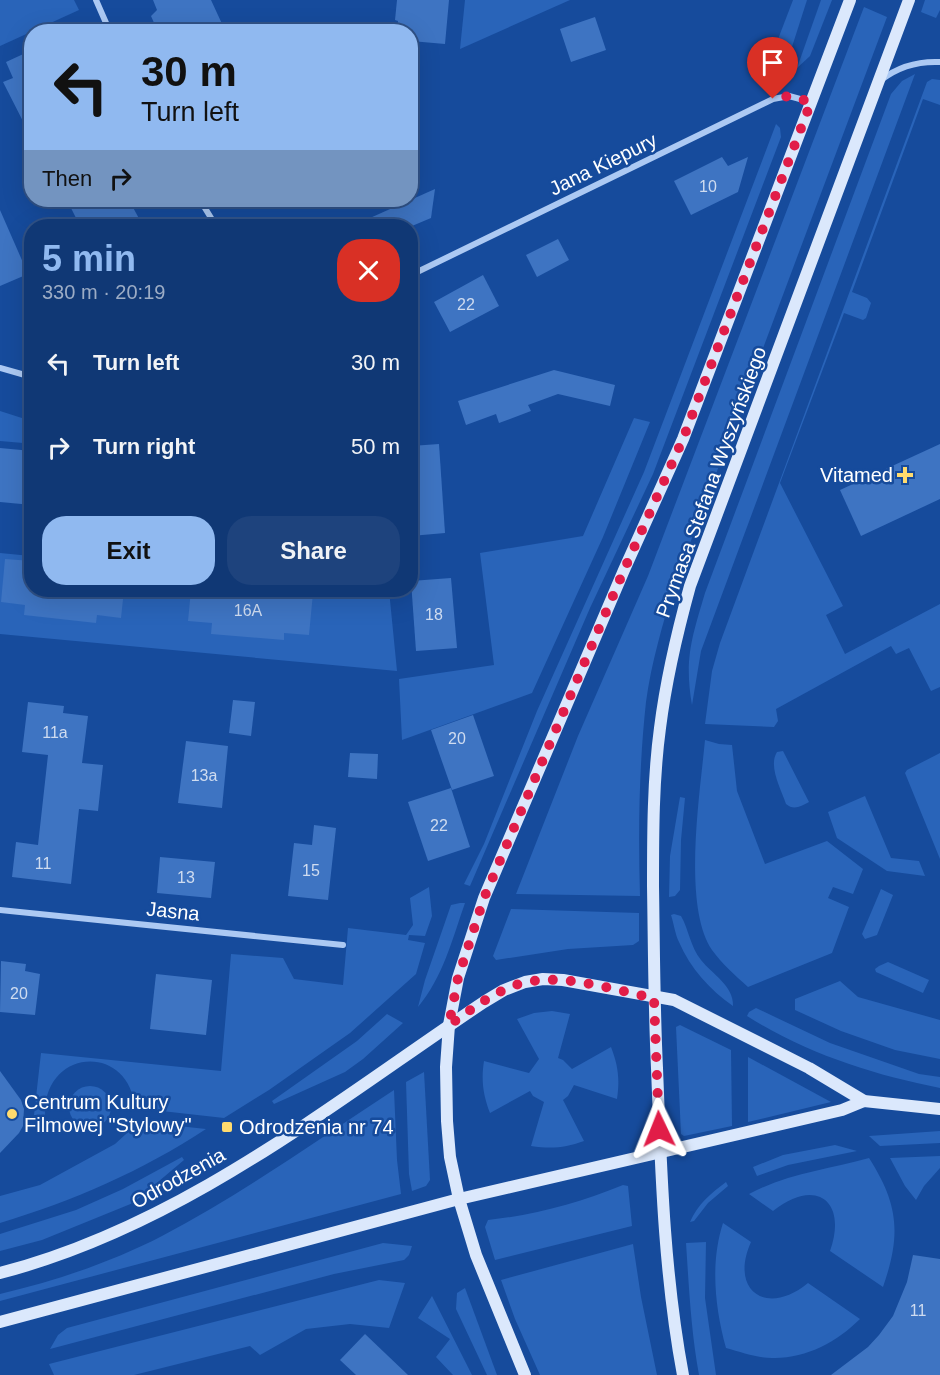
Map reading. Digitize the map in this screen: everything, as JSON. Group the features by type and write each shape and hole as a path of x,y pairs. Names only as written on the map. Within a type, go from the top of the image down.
{"main road":[{"name":"Prymasa Stefana Wyszyńskiego","path":"459,1199 450,1157 447,1121 446,1067 449,1025 458,978 484,898 624,570 683,439 850,0"},
{"name":"Prymasa Stefana Wyszyńskiego","path":"660,1151 654,998 655,784 659,729 668,673 690,586 909,0"},
{"name":"Odrodzenia","path":"0,1273 69,1253 120,1232 171,1206 245,1164 504,990 525,982 543,979 563,980 674,1000 809,1068 864,1101"},
{"path":"0,1322 459,1199 842,1110 864,1101 940,1109"},
{"path":"660,1151 674,1316 683,1375"},
{"path":"459,1199 482,1274 525,1375"}],"street":[{"path":"96,0 106,24"},
{"path":"878,82 894,71 911,64 940,62"},
{"name":"Jana Kiepury","path":"418,272 773,99 789,96 811,102"},
{"path":"0,368 24,375"},
{"name":"Jasna","path":"0,909 343,945"}],"shaded area":[{"path":"0,0 74,0 79,10 48,24 24,24 24,35 0,46"},
{"path":"465,0 570,0 460,49"},
{"path":"793,0 807,0 782,78 764,87 762,81"},
{"path":"821,0 832,0 810,56 797,68"},
{"path":"925,0 940,0 940,10 936,18 921,12"},
{"path":"864,7 887,17 674,586 658,644 646,702 642,750 639,823 640,896 516,894 578,736 648,576"},
{"path":"915,74 701,651 692,705 689,661 696,623 705,593 891,94 902,81"},
{"path":"932,79 940,80 940,105 923,99 852,292 867,298 871,303 866,318 863,320 844,313 780,483 843,606 826,615 845,654 940,604 940,687 931,691 909,648 896,654 891,646 776,709 778,721 774,727 705,724 712,671 720,643 927,82"},
{"path":"776,124 780,128 781,137 653,474 590,608 470,886 464,884 484,844 537,711 644,472"},
{"path":"0,411 24,419 23,443 0,441"},
{"path":"634,418 650,422 603,537 532,693 402,740 399,679 494,665 480,553 583,536"},
{"path":"0,553 24,555 24,597 390,597 397,671 0,634"},
{"path":"705,740 732,745 737,791 765,864 827,841 863,869 853,894 833,887 828,898 849,907 832,953 748,987 724,965 712,950 703,930 698,906 695,848"},
{"path":"783,751 809,802 798,807 786,804 776,778 775,758 777,752"},
{"path":"940,753 940,859 905,773"},
{"path":"865,796 891,858 919,861 925,876 887,871 837,838 828,812"},
{"path":"680,797 685,798 680,890 675,896 669,897 670,856"},
{"path":"429,887 432,916 425,936 409,935 408,940 425,943 416,974 350,1033 269,1090 224,1118 135,1108 129,1087 118,1072 103,1064 87,1062 71,1066 57,1076 48,1093 45,1115 34,1115 41,1053 221,1071 231,954 283,958 294,979 343,985 348,928 406,935 413,925 410,898"},
{"path":"881,889 893,895 877,935 865,939 862,934"},
{"path":"465,903 446,958 434,983 418,1007 451,905"},
{"path":"511,909 639,913 639,941 633,945 568,949 496,960 493,956"},
{"path":"671,915 681,916 694,949 701,960 730,992 733,1006 709,986 689,961 676,936"},
{"path":"888,962 929,980 923,993 876,972 875,969"},
{"path":"840,981 858,997 940,1020 940,1059 895,1050 841,1031 795,1010 795,999"},
{"path":"756,1008 830,1043 919,1074 940,1077 940,1088 865,1069 816,1052 747,1016"},
{"path":"552,1011 570,1014 558,1058 572,1069 611,1047 617,1066 617,1099 574,1085 563,1100 584,1141 558,1147 531,1146 544,1102 533,1096 530,1091 490,1113 484,1094 484,1061 529,1073 539,1059 517,1019 534,1013"},
{"path":"387,1014 403,1023 363,1059 345,1072 274,1104 272,1101 357,1041"},
{"path":"680,1025 731,1050 732,1126 684,1136 681,1134 676,1027"},
{"path":"748,1057 831,1102 748,1122"},
{"path":"424,1072 430,1180 426,1186 412,1191 409,1174 406,1082"},
{"path":"90,1086 98,1087 105,1092 110,1099 110,1115 105,1122 98,1127 90,1128 82,1127 75,1122 70,1115 69,1107 70,1099 75,1092 82,1087"},
{"path":"394,1090 401,1194 0,1301 0,1294 83,1270 162,1236 251,1184"},
{"path":"132,1121 206,1129 157,1158 80,1195 0,1223 0,1196 40,1185 115,1144 126,1134"},
{"path":"940,1131 940,1143 880,1146 869,1136"},
{"path":"835,1145 857,1151 788,1165 757,1176 753,1167 783,1155"},
{"path":"940,1156 940,1168 924,1186 916,1200 905,1186 890,1158"},
{"path":"182,1157 184,1160 133,1203 42,1240 0,1251 0,1234 76,1210 123,1189"},
{"path":"869,1158 886,1191 894,1221 893,1252 883,1287 830,1251 835,1218 831,1207 824,1199 814,1195 802,1196 788,1201 773,1211 749,1194 778,1181"},
{"path":"726,1182 728,1186 708,1203 694,1221 690,1222 705,1200"},
{"path":"623,1185 628,1186 632,1226 495,1260 485,1227 488,1220 557,1207"},
{"path":"723,1223 751,1242 745,1259 745,1274 756,1294 766,1298 779,1298 793,1293 808,1283 860,1319 831,1342 796,1356 766,1358 726,1348 719,1317 715,1270"},
{"path":"706,1242 705,1298 716,1375 699,1375 689,1293 686,1243"},
{"path":"383,1243 412,1246 409,1255 404,1260 334,1274 50,1349 58,1335 67,1328"},
{"path":"633,1244 657,1375 540,1375 515,1319 501,1280"},
{"path":"379,1280 405,1283 389,1328 350,1324 306,1329 260,1355 250,1346 134,1375 54,1375 49,1364"},
{"path":"465,1288 497,1375 487,1375 456,1309 457,1293"},
{"path":"432,1296 472,1375 453,1375 436,1357 450,1339 418,1318"}],"building":[{"path":"153,0 211,0 222,24 154,24 151,16 157,10"},
{"path":"397,0 449,0 445,44 418,42 418,24 398,24 398,21 395,20"},
{"path":"595,17 606,50 571,62 560,29"},
{"path":"24,54 24,123 3,82 13,78 6,62"},
{"path":"722,157 728,166 748,157 738,192 691,215 674,181"},
{"path":"435,189 431,218 418,223 418,219 368,219 395,207 418,207 418,197"},
{"path":"70,207 133,207 139,219 76,219"},
{"path":"0,210 24,265 24,276 0,286"},
{"path":"558,239 569,260 537,277 526,255"},
{"path":"483,275 499,306 450,332 434,302"},
{"path":"554,370 615,385 610,406 558,394 528,405 531,411 499,423 496,414 466,425 458,401"},
{"path":"439,444 445,533 418,535 418,446"},
{"path":"940,444 940,499 861,536 840,490"},
{"path":"0,448 24,450 24,504 0,502"},
{"path":"5,559 24,560 24,597 123,597 121,618 97,615 96,623 24,615 25,605 1,602"},
{"path":"451,578 457,648 416,651 412,597 418,597 418,580"},
{"path":"190,597 313,597 309,635 284,633 284,640 211,634 212,623 188,621"},
{"path":"233,700 255,702 251,736 229,733"},
{"path":"28,702 64,706 63,713 88,716 82,763 103,765 98,811 79,809 71,884 12,877 16,842 38,845 48,755 22,752"},
{"path":"473,715 494,776 452,790 431,730"},
{"path":"186,741 228,746 222,808 178,803"},
{"path":"350,753 378,754 377,779 348,777"},
{"path":"451,788 470,847 428,861 408,802"},
{"path":"314,825 336,828 328,900 288,896 294,843 312,845"},
{"path":"160,857 215,862 211,898 157,893"},
{"path":"1,961 26,964 25,971 40,974 35,1015 0,1012"},
{"path":"156,974 212,980 206,1035 150,1029"},
{"name":"Centrum Kultury Filmowej \"Stylowy\"","path":"0,1071 21,1100 24,1109 23,1126 0,1153"},
{"path":"913,1255 940,1259 940,1375 831,1375 868,1347 893,1316 907,1282"},
{"path":"365,1334 408,1375 356,1375 340,1360"}],"place":[{"name":"Vitamed","path":"905,475"},
{"name":"Centrum Kultury Filmowej \"Stylowy\"","path":"12,1114"},
{"name":"Odrodzenia nr 74","path":"227,1127"}],"route":[{"path":"659,1129 654,998 563,980 543,979 525,982 504,990 449,1025 458,978 484,898 624,570 683,439 811,102 789,96 773,99"}]}
